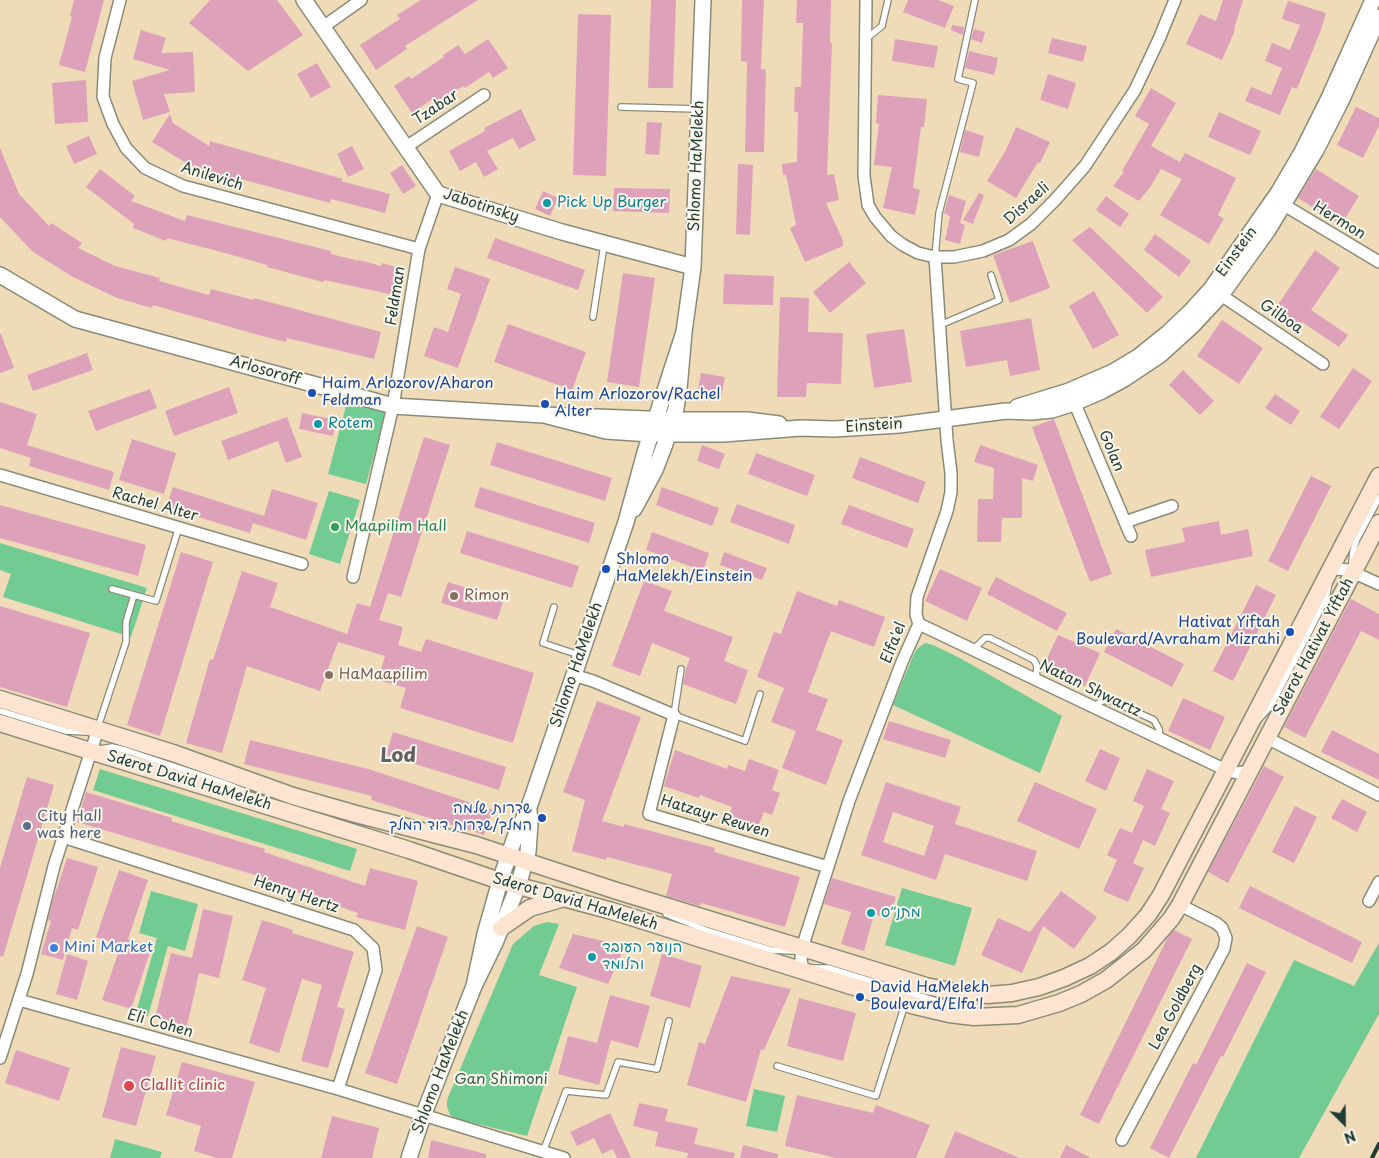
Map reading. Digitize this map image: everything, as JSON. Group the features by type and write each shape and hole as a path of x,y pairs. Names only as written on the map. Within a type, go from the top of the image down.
{"main road":[{"name":"Sderot Hativat Yiftah","path":"1226,770 1379,476"},
{"name":"Sderot Hativat Yiftah","path":"1250,771 1379,523"},
{"name":"Sderot David HaMelekh","path":"0,699 173,753 250,782 356,814 460,840 617,891 926,986 960,993 988,995 1012,993 1039,987 1064,978 1090,966 1111,952 1128,936 1148,914 1161,895 1226,770"},
{"name":"Sderot David HaMelekh","path":"0,723 409,850 500,881 612,912 906,1003 948,1014 993,1017 1018,1015 1081,994 1106,980 1144,950 1160,934 1180,905 1250,771"},
{"path":"501,928 530,908 563,898"}],"street":[{"name":"Anilevich","path":"120,0 105,58 103,97 126,148 145,168 183,186 419,249"},
{"name":"Jabotinsky","path":"304,0 438,194 562,232 693,267"},
{"path":"322,27 362,0"},
{"name":"Shlomo HaMelekh","path":"626,522 654,470 670,427 679,389 684,332 693,267 703,0"},
{"name":"Disraeli","path":"866,0 864,176 868,205 875,217 903,245 918,253 935,257 954,257 983,251 1009,240 1030,224 1055,200 1085,166 1135,90 1160,39 1175,0"},
{"name":"Einstein","path":"1072,397 1124,380 1160,355 1192,326 1221,295 1284,205 1341,102 1374,24 1373,0"},
{"name":"Einstein","path":"650,434 670,427 723,434 801,428 899,425 1006,411 1031,412 1052,410 1138,357 1190,312 1211,289 1278,193 1374,24"},
{"name":"Tzabar","path":"406,147 484,95"},
{"name":"Feldman","path":"393,406 419,249 438,194"},
{"name":"Hermon","path":"1284,205 1379,262"},
{"name":"Elfa'el","path":"803,971 801,960 802,948 849,801 902,662 919,624 916,615 917,597 948,511 951,473 935,257"},
{"name":"Arlosoroff","path":"0,275 75,319 393,406 544,415 655,419 670,427"},
{"name":"Gilboa","path":"1221,295 1323,364"},
{"name":"Shlomo HaMelekh","path":"474,986 485,934 500,881 529,807 626,522 650,434 684,332"},
{"name":"Golan","path":"1072,397 1131,536"},
{"path":"353,577 393,406"},
{"name":"Arlosoroff","path":"544,415 606,431 650,434"},
{"name":"Rachel Alter","path":"0,475 302,564"},
{"path":"1125,522 1172,506"},
{"path":"1328,571 1343,569 1379,584"},
{"name":"Natan Shwartz","path":"919,624 1226,770 1236,773 1250,771"},
{"path":"573,675 593,681 674,715"},
{"name":"Hatzayr Reuven","path":"674,715 650,814 828,866"},
{"path":"0,1058 19,1000 63,837 98,729"},
{"path":"1267,738 1379,795"},
{"name":"Shlomo HaMelekh","path":"409,1158 422,1116 474,986 518,886 526,862 530,839 529,807"},
{"name":"Henry Hertz","path":"63,837 354,930 374,948 376,970 338,1089"},
{"path":"1369,901 1379,882"},
{"name":"Lea Goldberg","path":"1122,1140 1224,949 1226,938 1222,928 1216,922 1180,905"},
{"name":"Eli Cohen","path":"19,1000 338,1089 564,1158"}],"lane":[{"path":"865,39 882,26 888,0"},
{"path":"935,257 939,213 973,83 958,79 975,0"},
{"path":"621,107 700,110"},
{"path":"592,317 604,243"},
{"path":"940,325 998,300 991,275"},
{"path":"1354,572 1352,563 1354,548 1379,498"},
{"path":"112,589 156,601 179,528"},
{"path":"0,711 70,732 98,729 126,642 126,622 134,595"},
{"path":"554,607 543,643 580,655"},
{"path":"973,650 985,638 990,638 1034,660 1037,666 1036,680"},
{"path":"681,669 674,715 745,741 760,694"},
{"path":"803,971 815,968 828,968 993,1017"},
{"path":"777,1066 876,1096 906,1003"},
{"path":"542,1152 566,1091 606,1095 618,1062 657,1069 669,1022"}],"green space":[{"path":"347,402 386,412 366,484 328,474"},
{"name":"Maapilim Hall","path":"329,491 360,500 340,564 309,554"},
{"path":"0,543 147,588 131,637 3,597 11,574 0,570"},
{"path":"925,643 958,657 1062,716 1040,773 893,705 913,656 917,649"},
{"path":"100,769 357,849 350,871 93,790"},
{"path":"902,888 972,908 955,966 885,945"},
{"path":"151,891 198,904 185,951 168,946 148,1016 136,1013 157,938 139,933"},
{"name":"Gan Shimoni","path":"547,922 559,924 539,975 577,987 527,1136 457,1119 450,1115 447,1100 513,944 534,926"},
{"path":"1379,943 1379,1014 1299,1158 1196,1158 1294,960 1354,986"},
{"path":"754,1089 785,1096 777,1132 746,1126"},
{"path":"115,1139 162,1152 160,1158 110,1158"}],"building":[{"path":"74,0 104,0 85,72 59,65 72,17 70,16"},
{"path":"210,0 277,0 303,35 248,71 189,23"},
{"path":"421,0 478,0 405,46 407,49 376,70 360,45 400,19 397,15"},
{"path":"651,0 676,0 673,88 648,88"},
{"path":"742,0 764,0 761,69 766,70 764,152 745,152 747,62 741,61"},
{"path":"797,0 831,0 830,43 832,43 827,175 834,174 839,200 826,203 843,241 843,246 805,262 790,228 796,225 782,164 797,162 798,112 794,112 795,87 801,87 803,23 796,23"},
{"path":"908,0 938,0 954,6 945,28 903,12"},
{"path":"1223,0 1243,0 1235,30 1222,60 1186,44 1200,14 1216,21"},
{"path":"1288,1 1326,13 1297,89 1292,87 1280,115 1245,101 1251,87 1271,95 1282,68 1265,61 1272,43 1290,50 1300,25 1282,19"},
{"path":"578,14 611,15 606,176 573,175"},
{"path":"952,25 964,27 963,35 951,30"},
{"path":"974,29 985,32 982,43 971,39"},
{"path":"141,30 166,38 161,53 193,52 195,92 164,94 170,112 143,120 132,81 170,70 133,59"},
{"path":"1052,38 1087,46 1083,62 1048,53"},
{"path":"488,39 508,68 493,78 489,72 434,105 431,100 412,113 394,86 409,76 411,79 444,57 443,55 458,45 465,54"},
{"path":"895,39 938,46 934,68 892,61"},
{"path":"969,51 998,58 994,75 965,68"},
{"path":"317,63 331,87 311,98 297,74"},
{"path":"1048,74 1076,83 1068,109 1040,100"},
{"path":"86,80 88,122 55,124 52,83"},
{"path":"1151,88 1176,103 1151,146 1180,162 1185,153 1236,178 1218,215 1224,219 1209,244 1160,215 1182,179 1161,169 1139,201 1113,186 1124,172 1122,171 1149,124 1135,116"},
{"path":"878,95 927,99 924,127 921,127 913,188 920,190 915,215 883,208 892,167 874,165 879,124 876,123"},
{"path":"1356,107 1379,118 1379,126 1363,158 1337,145"},
{"path":"521,109 536,140 519,149 513,138 487,151 498,169 484,177 476,162 460,171 449,151 485,131 484,128"},
{"path":"1219,112 1261,131 1250,155 1208,137"},
{"path":"170,114 173,123 209,146 210,141 390,194 385,213 331,199 330,203 196,169 152,142"},
{"path":"647,122 662,123 659,155 645,154"},
{"path":"1016,127 1050,142 1040,163 1038,162 1016,198 987,181 1006,150"},
{"path":"965,130 984,136 979,157 960,152"},
{"path":"89,136 97,154 74,164 66,146"},
{"path":"352,146 364,169 348,177 337,154"},
{"path":"0,148 19,194 49,226 51,223 82,243 78,248 115,266 160,278 159,281 209,295 211,289 253,300 254,298 381,332 374,359 287,338 286,342 153,305 152,308 117,298 73,277 33,252 0,217"},
{"path":"738,164 753,165 750,235 736,234"},
{"path":"402,165 416,186 403,194 390,173"},
{"path":"100,169 135,196 131,201 185,221 187,215 331,251 331,254 381,266 382,263 402,269 394,295 324,280 323,282 267,267 267,265 225,253 167,238 166,241 133,228 134,224 86,187"},
{"path":"1316,169 1359,196 1341,225 1298,198"},
{"path":"614,188 670,189 669,213 613,211"},
{"name":"Pick Up Burger","path":"543,191 558,198 550,216 535,209"},
{"path":"979,193 984,195 973,224 963,220"},
{"path":"949,195 966,201 960,223 965,225 960,244 945,240 950,216 944,213"},
{"path":"1106,196 1129,214 1120,227 1096,210"},
{"path":"1090,227 1163,297 1147,313 1072,240"},
{"path":"1155,234 1191,261 1179,277 1144,250"},
{"path":"495,238 585,270 578,290 487,258"},
{"path":"1033,241 1050,288 1010,303 993,255"},
{"path":"1315,250 1340,268 1311,310 1348,335 1339,347 1302,322 1300,326 1275,309"},
{"path":"849,262 866,283 830,313 813,292"},
{"path":"455,267 490,279 458,368 424,356 434,327 448,332 461,294 447,289"},
{"path":"623,273 655,278 639,387 607,382"},
{"path":"724,274 774,276 773,305 723,304"},
{"path":"1094,291 1119,335 1093,349 1069,306"},
{"path":"780,297 809,298 808,332 843,333 841,384 807,383 806,397 777,397"},
{"path":"1031,318 1040,370 1010,376 1007,360 966,367 960,331"},
{"path":"1222,320 1263,348 1239,384 1197,356"},
{"path":"508,324 586,352 572,390 494,362"},
{"path":"904,329 912,382 874,388 866,334"},
{"path":"0,334 14,368 0,373"},
{"path":"87,353 93,370 33,391 27,375"},
{"path":"1353,368 1372,381 1339,429 1320,417"},
{"path":"1183,370 1214,401 1200,415 1169,385"},
{"path":"701,373 725,377 721,398 697,394"},
{"path":"229,387 238,413 174,436 165,411"},
{"path":"150,389 157,408 96,431 88,411"},
{"path":"1275,394 1300,411 1291,425 1265,408"},
{"path":"0,402 37,414 27,445 114,472 109,490 29,466 31,458 0,448"},
{"name":"Rotem","path":"302,413 336,420 333,436 299,429"},
{"path":"287,417 302,457 286,463 278,441 228,460 221,441"},
{"path":"1054,419 1112,574 1090,582 1032,427"},
{"path":"424,437 450,445 401,597 388,593 379,620 403,627 398,645 421,652 426,639 534,673 513,743 400,708 406,688 378,680 385,656 338,642 320,691 247,666 222,753 186,743 210,659 213,660 242,571 278,583 270,607 347,634 357,603 370,607"},
{"path":"132,439 176,453 164,494 119,480"},
{"path":"497,442 612,478 605,501 490,465"},
{"path":"702,445 725,454 719,469 697,461"},
{"path":"980,445 1038,465 1033,481 1022,478 1022,518 1002,518 1001,542 977,542 978,499 993,499 994,468 974,462"},
{"path":"756,453 815,475 807,496 748,474"},
{"path":"860,457 926,482 918,503 852,478"},
{"path":"1311,476 1331,486 1288,571 1268,561"},
{"path":"173,487 264,516 272,489 318,503 306,540 253,523 250,533 166,507"},
{"path":"480,487 595,523 589,543 474,507"},
{"path":"662,487 719,508 712,526 656,505"},
{"path":"737,504 795,525 789,544 730,522"},
{"path":"0,505 146,545 138,576 0,538"},
{"path":"849,505 914,529 907,548 841,524"},
{"path":"1219,521 1221,535 1248,529 1253,556 1151,577 1145,550 1185,542 1182,528"},
{"path":"467,531 579,566 572,588 460,553"},
{"path":"652,532 709,553 703,571 646,550"},
{"path":"181,552 213,562 160,736 127,725"},
{"path":"724,552 767,568 762,580 720,565"},
{"path":"940,569 982,588 967,621 925,601"},
{"path":"996,577 1067,613 1057,631 987,594"},
{"path":"644,581 672,591 664,611 733,637 724,661 748,670 736,704 683,684 690,658 652,643 640,676 612,666"},
{"path":"448,582 504,599 497,620 441,603"},
{"path":"1256,585 1276,595 1233,681 1213,671"},
{"path":"797,591 837,606 839,600 885,617 874,647 831,631 808,692 828,699 816,730 843,740 826,785 782,768 796,731 771,722 784,688 757,677 774,632 781,634"},
{"path":"1351,599 1379,614 1379,640 1361,631 1305,738 1284,727"},
{"path":"0,606 90,633 67,707 0,687"},
{"path":"1116,629 1184,664 1172,687 1104,652"},
{"path":"1058,635 1100,653 1085,686 1043,667"},
{"path":"1183,698 1225,717 1210,750 1168,731"},
{"path":"597,701 641,717 602,821 624,827 624,824 715,848 714,852 800,877 785,927 701,903 700,906 666,896 672,874 607,857 606,860 572,851 585,800 563,792"},
{"path":"889,721 951,740 945,758 883,739"},
{"path":"1332,730 1379,754 1379,780 1321,752"},
{"path":"393,732 506,767 499,790 386,755"},
{"path":"250,740 368,769 493,810 484,835 371,800 372,796 244,764"},
{"path":"1100,749 1120,758 1106,791 1085,781"},
{"path":"675,750 727,769 728,765 745,771 749,759 779,770 772,790 780,793 772,815 764,812 757,829 727,819 732,807 700,795 699,798 664,786"},
{"path":"1264,766 1284,777 1228,883 1208,872"},
{"path":"1147,769 1174,781 1161,809 1170,813 1155,846 1143,840 1133,863 1144,868 1128,902 1103,891 1117,860 1107,855 1120,828 1132,833 1144,806 1133,801"},
{"name":"City Hall was here","path":"27,777 54,785 3,957 0,956 0,868"},
{"path":"886,782 961,807 955,824 1037,851 1027,881 945,854 936,880 861,855","holes":["893,812 934,826 924,856 883,842"]},
{"path":"1035,782 1097,809 1079,849 1017,821"},
{"path":"86,792 172,818 171,821 265,849 264,852 365,886 370,868 418,881 405,930 356,917 358,913 264,881 265,878 77,822"},
{"path":"1342,799 1367,812 1357,832 1331,818"},
{"path":"1295,806 1317,817 1294,863 1272,852"},
{"path":"67,858 98,867 78,930 72,928 63,960 41,954 51,921 48,920 52,903"},
{"path":"119,870 148,880 128,939 152,946 131,1009 102,1000 121,945 96,937"},
{"name":"מתנ״ס","path":"832,878 896,897 889,919 874,914 864,951 841,944 851,912 824,904"},
{"path":"1250,886 1362,942 1352,963 1239,908"},
{"path":"1061,891 1097,917 1074,949 1043,926 1022,973 981,955 998,918 1030,932"},
{"path":"203,909 233,916 219,978 199,973 187,1026 155,1018 171,953 192,958"},
{"path":"262,920 293,930 292,933 354,952 337,1007 345,1009 328,1068 301,1061 322,985 302,979 279,1053 249,1043 266,988 242,980"},
{"path":"417,926 448,937 397,1084 365,1073"},
{"path":"1174,930 1192,939 1099,1124 1080,1115 1168,937"},
{"name":"הנוער העובד והלומד","path":"573,934 625,946 608,984 559,968"},
{"path":"67,954 88,961 77,1000 56,994"},
{"path":"662,954 702,966 690,1008 650,996"},
{"path":"1247,963 1266,972 1169,1158 1150,1148 1193,1063 1196,1065"},
{"path":"731,976 791,989 764,1050 761,1049 746,1102 687,1085 699,1042 705,1044"},
{"path":"610,995 650,1006 638,1048 611,1040 599,1085 558,1074 568,1036 597,1043"},
{"path":"799,998 856,1013 843,1061 787,1046"},
{"name":"Clallit clinic","path":"121,1047 156,1056 136,1126 102,1117"},
{"path":"16,1050 70,1068 59,1101 5,1083"},
{"path":"182,1062 255,1082 232,1158 217,1158 194,1151 201,1126 166,1115"},
{"path":"797,1095 873,1113 876,1105 930,1125 916,1158 836,1158 785,1146"},
{"path":"639,1103 668,1109 665,1121 698,1128 694,1144 735,1153 734,1158 687,1158 688,1153 655,1146 658,1132 633,1126"},
{"path":"610,1113 631,1158 617,1158 613,1149 602,1154 594,1138 577,1146 570,1132"},
{"path":"332,1116 379,1128 372,1158 321,1158"},
{"path":"955,1131 1020,1158 944,1158"},
{"path":"431,1140 486,1154 486,1158 428,1158"},
{"path":"743,1145 778,1154 778,1158 740,1158"},
{"path":"1066,1145 1091,1158 1060,1158"}],"railway":[{"path":"1372,1158 1379,1144"}],"place":[{"name":"Pick Up Burger","path":"547,203"},
{"name":"Haim Arlozorov/Aharon Feldman","path":"312,393"},
{"name":"Haim Arlozorov/Rachel Alter","path":"545,404"},
{"name":"Rotem","path":"318,424"},
{"name":"Maapilim Hall","path":"335,527"},
{"name":"Shlomo HaMelekh/Einstein","path":"606,569"},
{"name":"Rimon","path":"454,596"},
{"name":"Hativat Yiftah Boulevard/Avraham Mizrahi","path":"1290,632"},
{"name":"HaMaapilim","path":"329,675"},
{"name":"שדרות שלמה המלך/שדרות דוד המלך","path":"542,818"},
{"name":"City Hall was here","path":"27,826"},
{"name":"מתנ״ס","path":"871,913"},
{"name":"Mini Market","path":"54,948"},
{"name":"הנוער העובד והלומד","path":"592,957"},
{"name":"David HaMelekh Boulevard/Elfa'l","path":"860,997"},
{"name":"Clallit clinic","path":"129,1086"}],"district":[{"name":"Lod","path":"398,756"}]}
